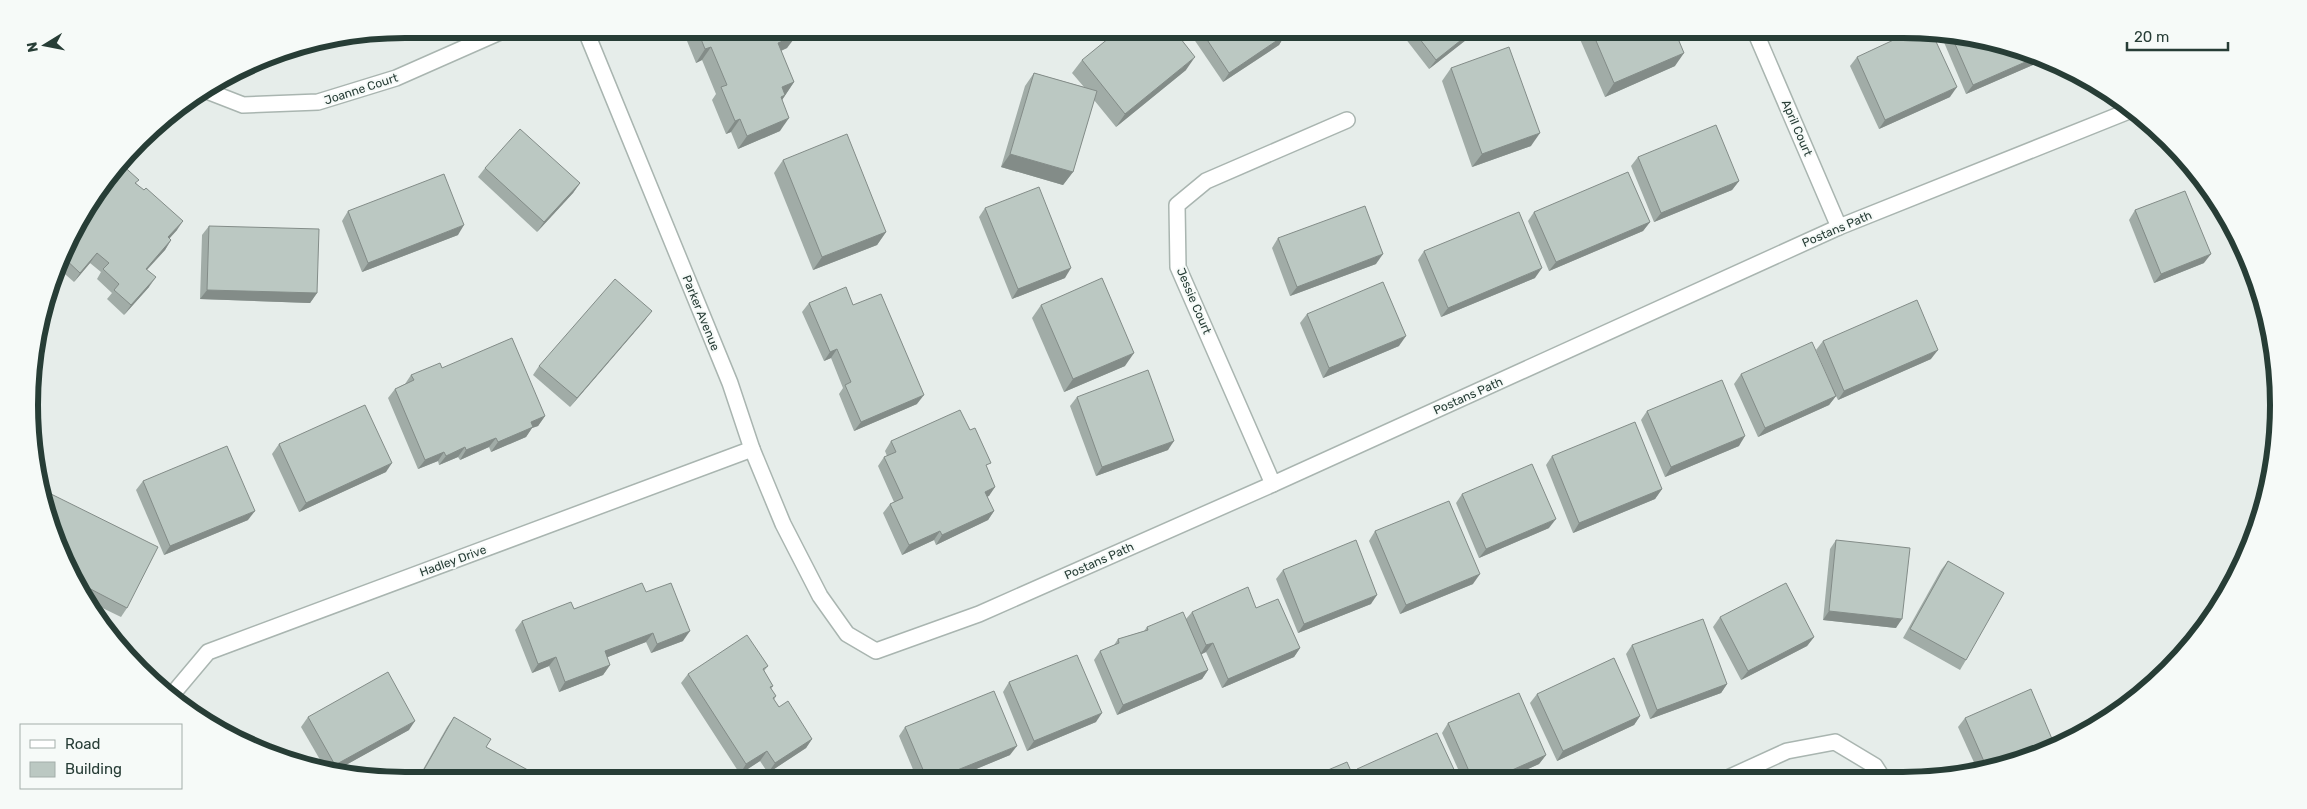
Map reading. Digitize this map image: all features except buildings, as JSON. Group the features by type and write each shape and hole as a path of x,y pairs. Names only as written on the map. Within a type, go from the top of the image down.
{"street":[{"name":"Joanne Court","path":"211,93 243,105 318,102 396,78 487,38"},
{"name":"Parker Avenue","path":"589,38 730,383 752,449 783,524 820,596"},
{"name":"April Court","path":"1758,38 1839,228"},
{"name":"Postans Path","path":"820,596 848,634 876,651 979,614 1273,484 1839,228 2125,113"},
{"name":"Jessie Court","path":"1273,484 1178,267 1177,205 1206,181 1347,120"},
{"name":"Hadley Drive","path":"175,691 208,652 752,449"},
{"path":"1743,772 1787,751 1835,742 1875,766 1879,772"}]}
